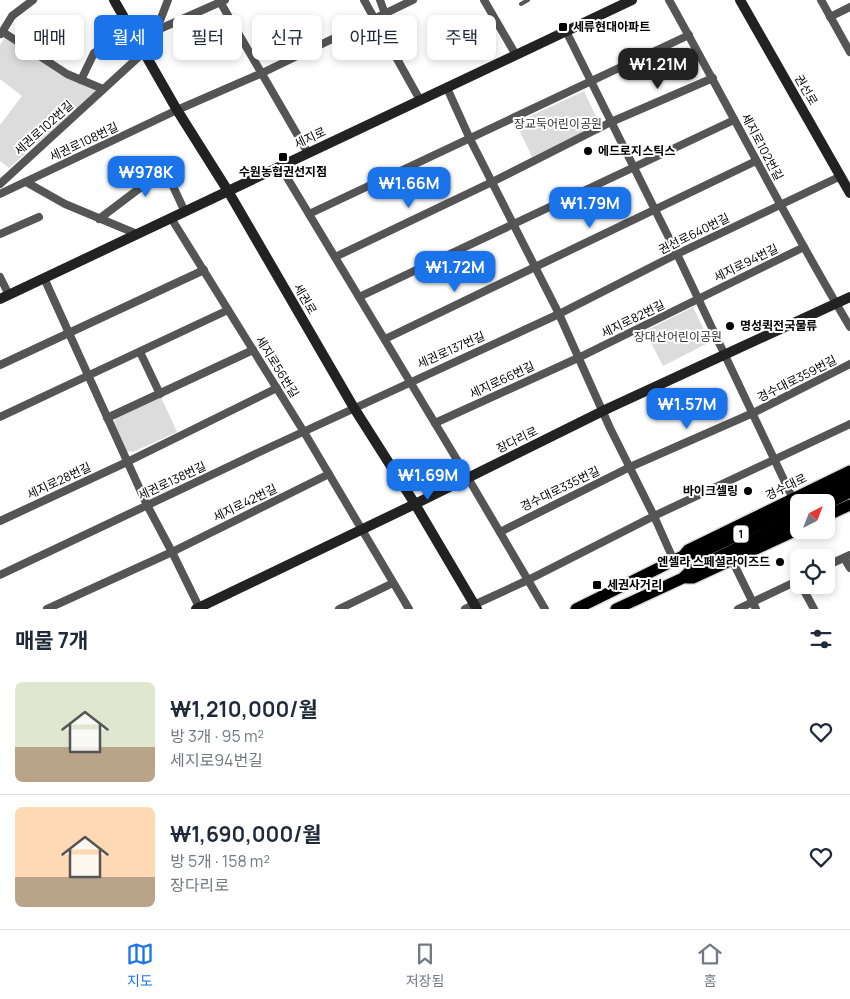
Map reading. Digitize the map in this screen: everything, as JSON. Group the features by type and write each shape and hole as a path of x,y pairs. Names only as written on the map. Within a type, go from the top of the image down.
{"main road":[{"name":"경수대로","path":"811,494 850,471"},
{"name":"경수대로","path":"824,494 850,482"},
{"path":"835,500 850,492"},
{"name":"경수대로","path":"576,609 678,558 692,557 790,506"},
{"path":"835,512 850,506"},
{"name":"1","path":"616,609 683,578 690,571 790,521"},
{"path":"683,578 693,578 790,533"}],"street":[{"path":"34,0 12,16 1,34 67,74 103,89"},
{"name":"세권로","path":"114,0 123,15"},
{"path":"162,15 168,0"},
{"path":"364,0 371,15"},
{"path":"380,0 385,14"},
{"name":"세권로108번길","path":"385,14 413,0"},
{"path":"484,0 516,55"},
{"name":"세지로","path":"4,297 516,55 618,3 632,0"},
{"name":"세지로102번길","path":"669,0 713,78 756,161 850,327"},
{"name":"권선로","path":"740,0 845,180 850,193"},
{"path":"821,0 850,52"},
{"path":"163,28 221,1 260,74 308,153"},
{"path":"830,17 850,7"},
{"path":"566,31 677,254 724,354"},
{"path":"309,214 689,35"},
{"name":"세권로108번길","path":"0,194 332,39"},
{"path":"81,80 94,54"},
{"name":"세권로102번길","path":"0,184 135,60"},
{"name":"세권로","path":"149,60 177,110 228,191 354,408 415,504 472,608"},
{"path":"397,60 420,100"},
{"path":"335,257 492,182 611,122 713,78"},
{"path":"447,88 470,139 559,314 617,444 678,558"},
{"path":"359,297 734,120"},
{"path":"385,339 756,161"},
{"path":"280,166 545,609"},
{"path":"99,219 165,169 184,212"},
{"name":"권선로640번길","path":"559,314 677,254 781,205 845,180"},
{"path":"26,182 65,204 137,234"},
{"path":"0,234 39,217"},
{"name":"세지로56번길","path":"171,218 304,432 409,609"},
{"name":"세지로94번길","path":"698,300 804,247"},
{"path":"0,365 204,270"},
{"path":"0,277 4,297"},
{"path":"44,278 146,505 172,552 198,608"},
{"name":"장다리로","path":"198,608 602,412 850,297"},
{"name":"세지로82번길","path":"578,358 698,300"},
{"path":"0,417 228,310"},
{"name":"세권로137번길","path":"354,408 559,314"},
{"path":"107,418 253,350"},
{"path":"140,352 160,394"},
{"name":"경수대로359번길","path":"724,354 792,494"},
{"name":"세지로66번길","path":"435,423 578,358"},
{"name":"경수대로359번길","path":"754,413 850,364"},
{"path":"127,462 277,388"},
{"name":"세권로138번길","path":"0,576 146,505 354,408"},
{"name":"경수대로335번길","path":"500,532 630,467 754,413"},
{"path":"472,608 654,516 850,424"},
{"name":"세지로28번길","path":"0,521 127,462"},
{"name":"세지로42번길","path":"172,552 328,474"},
{"path":"47,609 172,552"},
{"path":"835,562 847,556 850,568"},
{"path":"732,560 754,606"},
{"path":"339,609 393,583"},
{"path":"738,609 754,606 790,587"},
{"path":"806,594 814,609"}],"lane":[{"path":"521,4 528,0"}],"green space":[{"path":"6,36 15,41 15,60 47,60 99,90 9,168 0,161 0,125 22,96 0,79 0,45"},
{"name":"장교둑어린이공원","path":"584,91 600,125 532,157 516,123"},
{"name":"장대산어린이공원","path":"693,307 710,342 663,366 645,331"},
{"path":"161,397 177,432 133,452 126,451 114,422 116,418"}],"place":[{"name":"세류현대아파트","path":"563,27"},
{"name":"에드로지스틱스","path":"588,151"},
{"name":"수원농협권선지점","path":"283,157"},
{"name":"명성퀵전국물류","path":"730,326"},
{"name":"바이크셀링","path":"748,491"},
{"name":"엔셀라 스페셜라이즈드","path":"780,562"},
{"name":"세권사거리","path":"597,585"}]}
